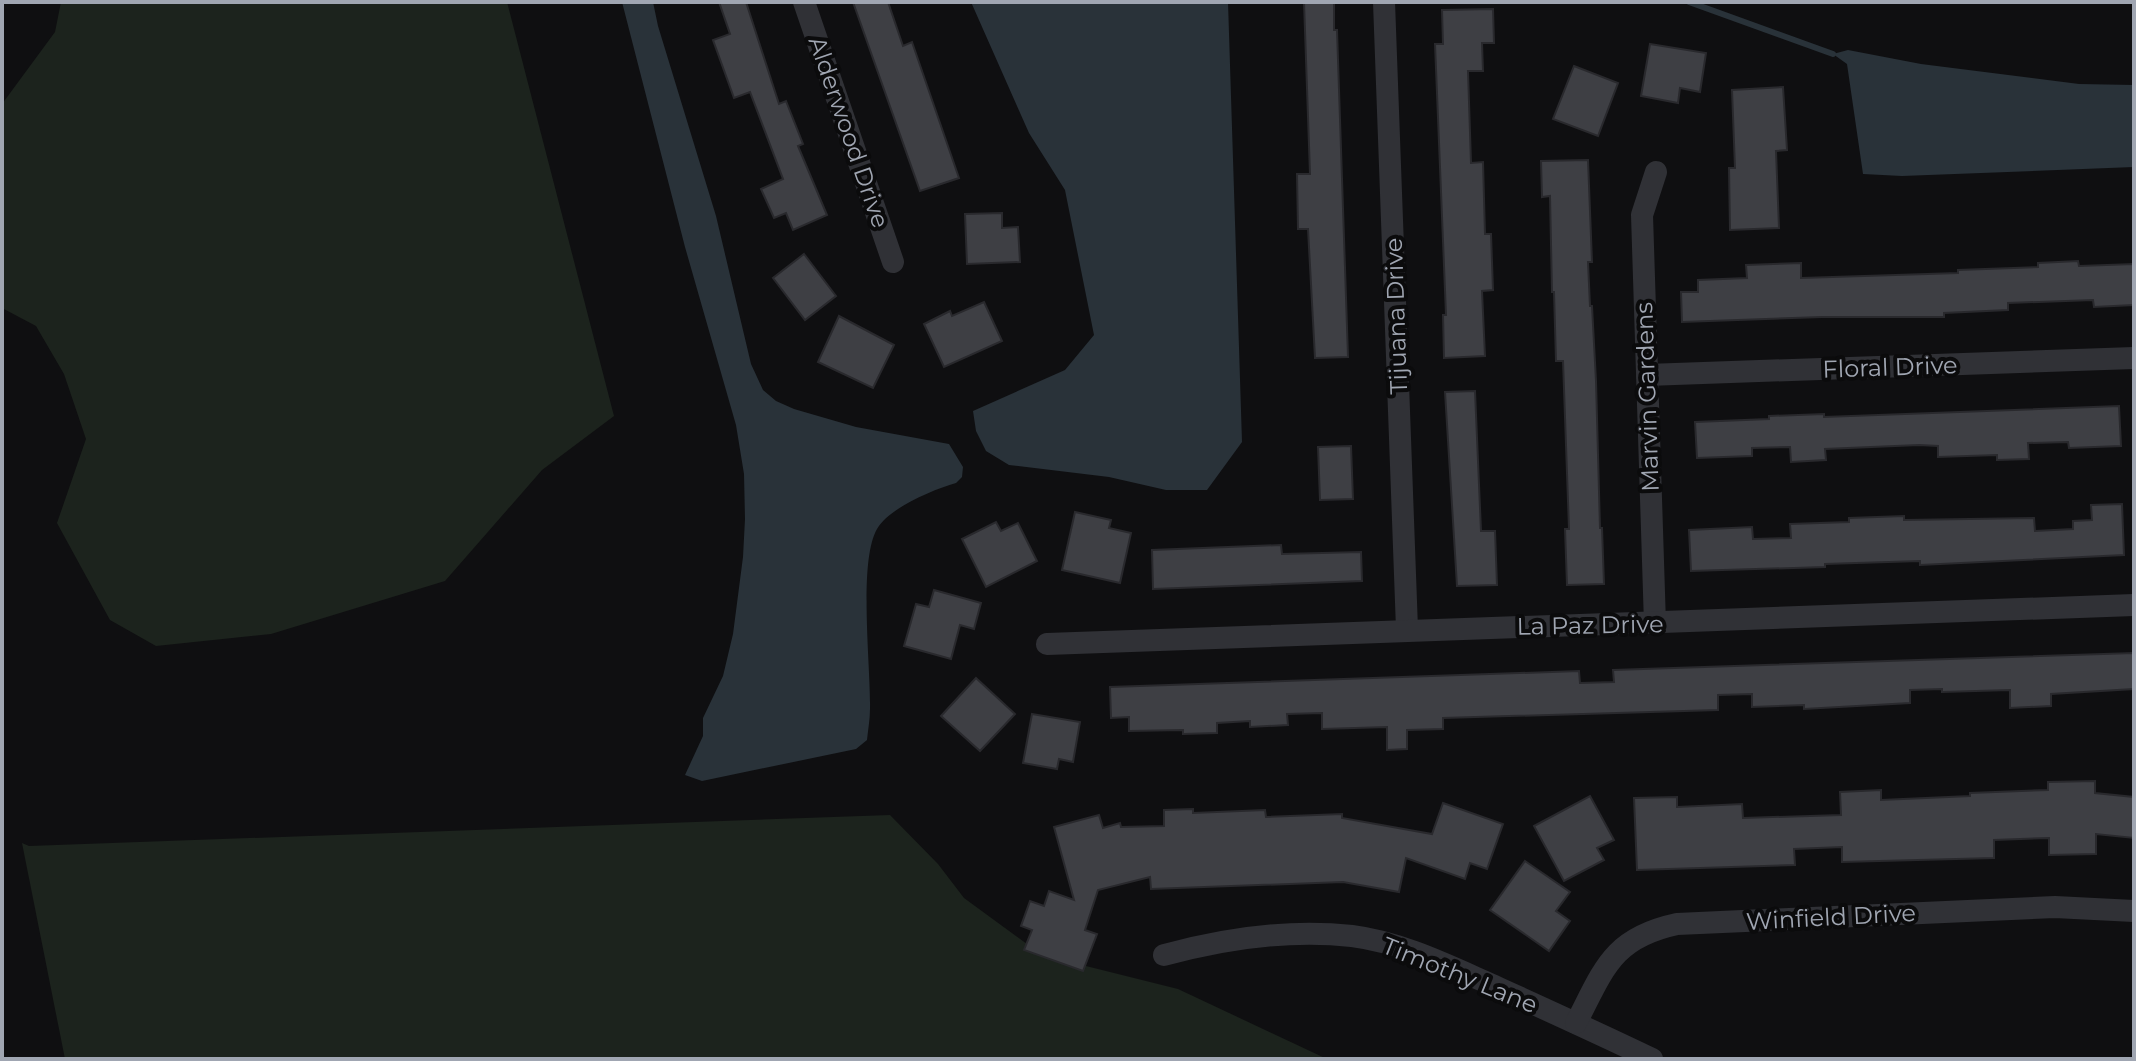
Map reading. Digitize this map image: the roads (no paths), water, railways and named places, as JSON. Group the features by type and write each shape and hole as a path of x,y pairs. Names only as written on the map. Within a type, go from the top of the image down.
{"street":[{"name":"Alderwood Drive","path":"804,2 893,262"},
{"name":"Tijuana Drive","path":"1384,2 1407,629"},
{"name":"Marvin Gardens","path":"1655,624 1642,215 1656,172"},
{"name":"Floral Drive","path":"1647,375 2134,358"},
{"name":"La Paz Drive","path":"1047,644 2134,605"},
{"name":"Winfield Drive","path":"1576,1023 1607,963 1626,944 1649,930 1677,924 2055,907 2134,911"},
{"name":"Timothy Lane","path":"1164,955 1208,943 1304,935 1351,936 1386,943 1423,956 1652,1059"}],"waterway":[{"path":"1689,2 1833,54"}]}
